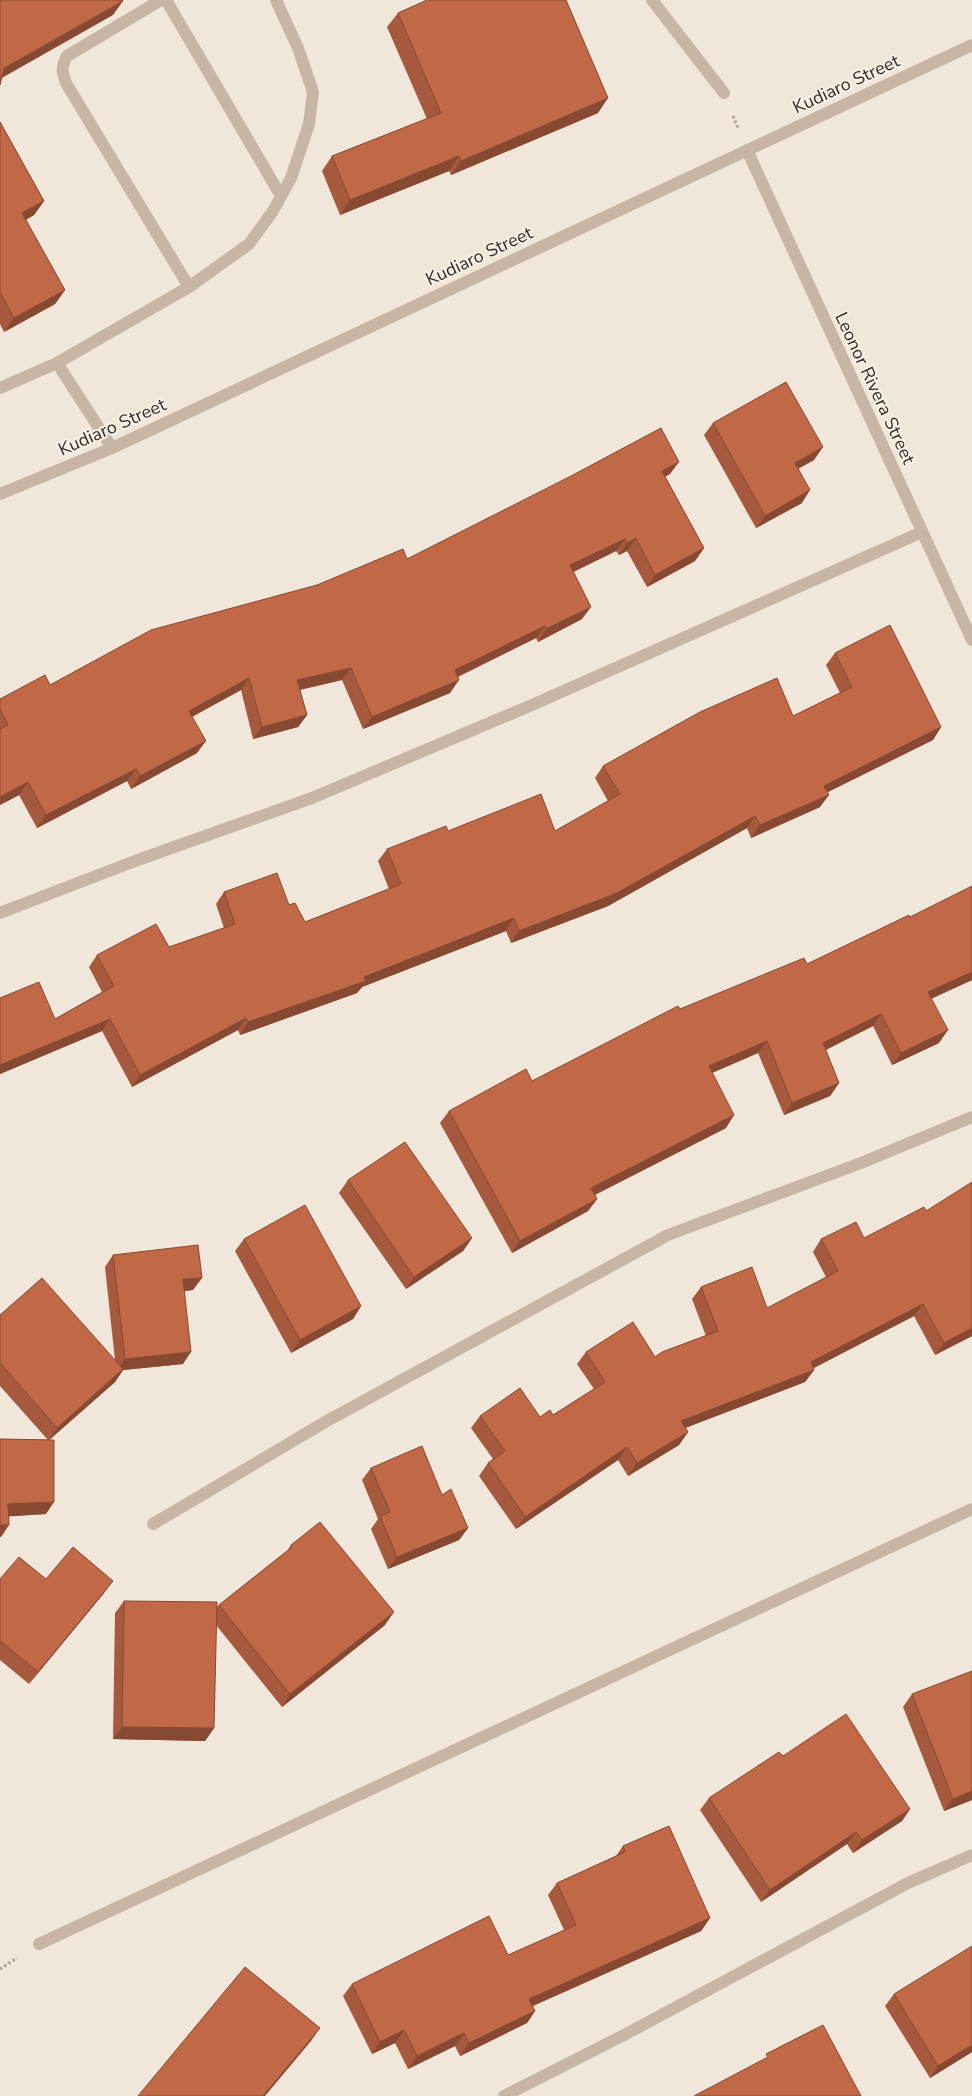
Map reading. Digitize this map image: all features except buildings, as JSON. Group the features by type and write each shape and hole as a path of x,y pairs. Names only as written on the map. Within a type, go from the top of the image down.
{"street":[{"path":"161,0 67,56 62,64 62,72 66,83 189,287"},
{"path":"166,0 281,196"},
{"path":"0,388 57,363 189,287 249,244 281,196 290,178 309,124 313,92 298,48 277,0"},
{"path":"652,0 724,93"},
{"name":"Kudiaro Street","path":"0,494 112,448 972,45"},
{"name":"Leonor Rivera Street","path":"747,150 972,640"},
{"path":"57,363 112,448"},
{"path":"0,913 135,861 312,798 532,706 922,532"},
{"path":"153,1524 325,1422 668,1235 861,1163 972,1117"},
{"path":"39,1944 972,1509"},
{"path":"504,2096 908,1883 972,1855"}],"path":[{"path":"724,93 747,150"}]}
